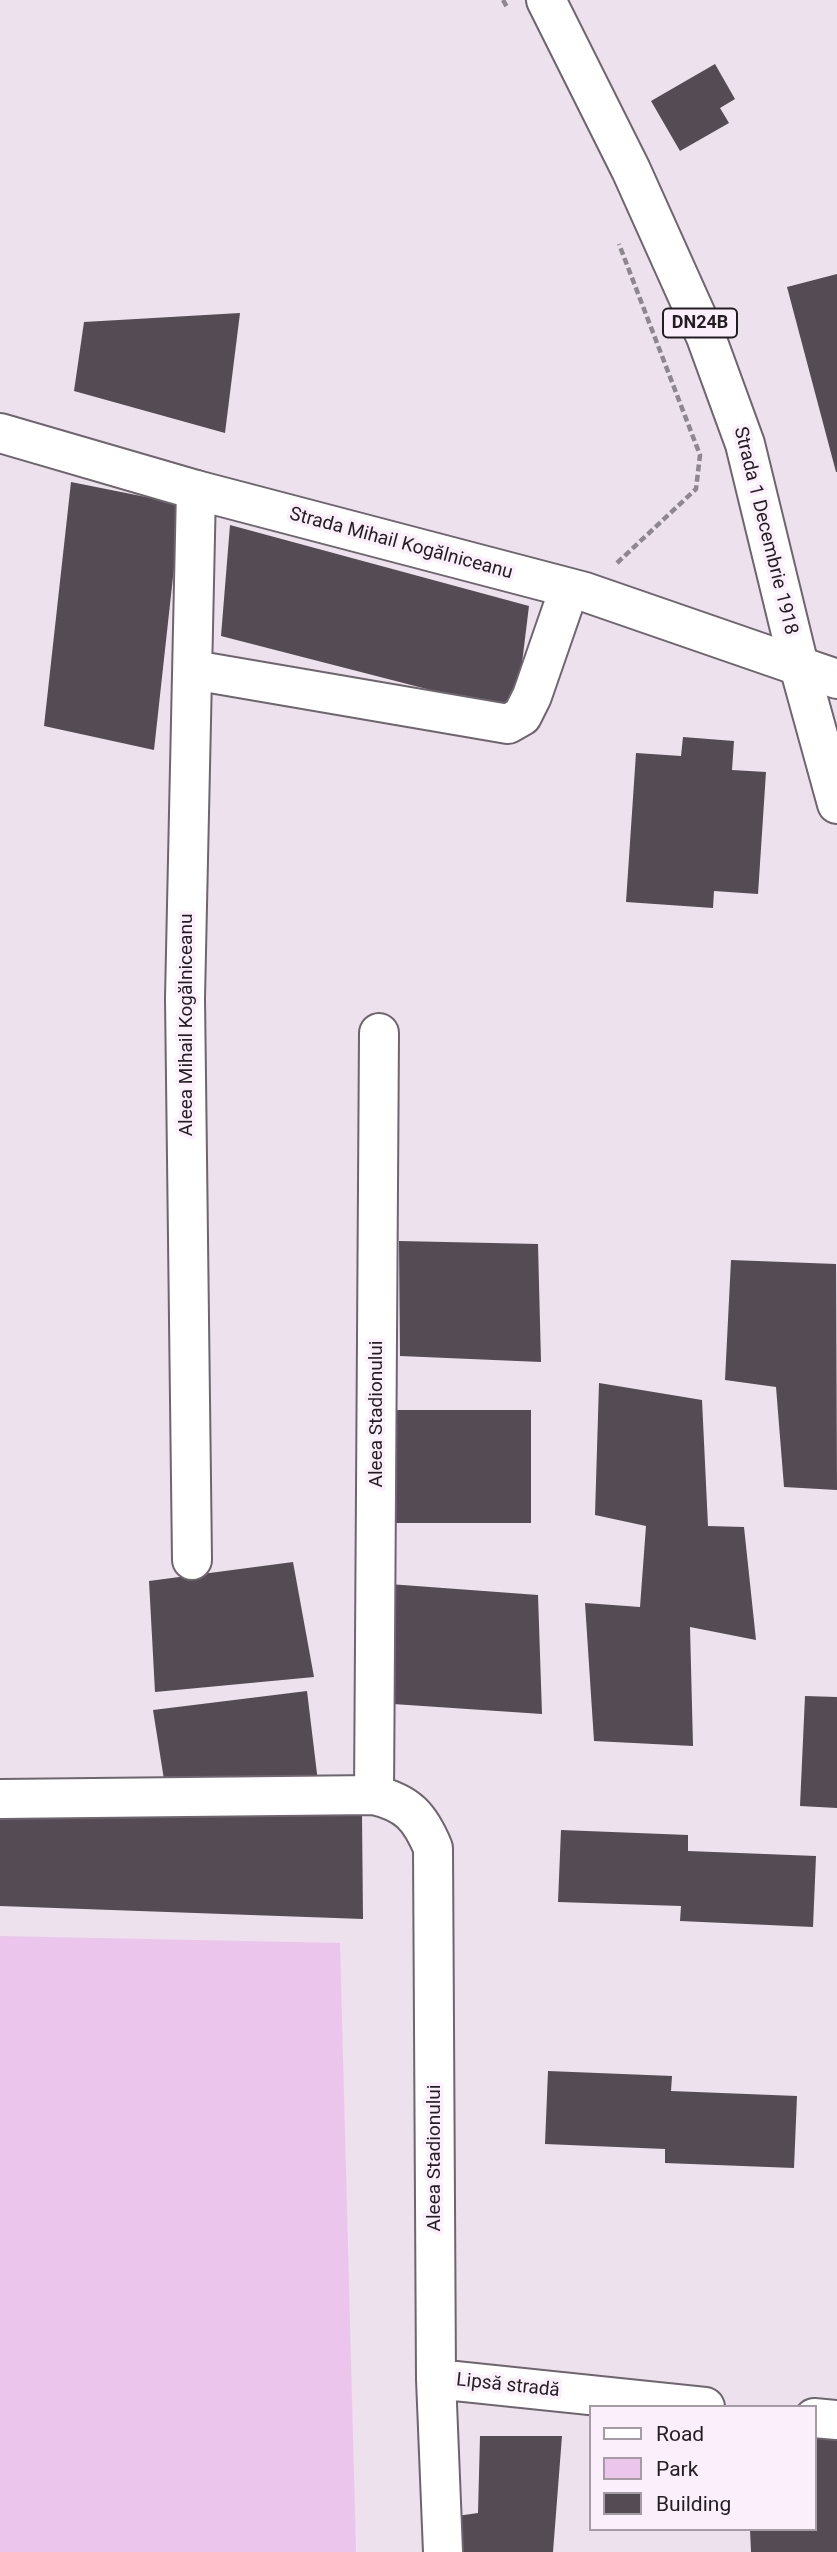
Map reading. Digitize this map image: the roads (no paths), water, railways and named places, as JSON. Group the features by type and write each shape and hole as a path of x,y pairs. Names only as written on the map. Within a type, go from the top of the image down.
{"main road":[{"name":"Strada 1 Decembrie 1918","path":"546,0 631,170 706,337 746,444 799,666 837,804"},
{"name":"Strada Mihail Kogălniceanu","path":"0,433 196,490 577,590 837,679"},
{"name":"Aleea Mihail Kogălniceanu","path":"192,1560 186,998 196,490"},
{"path":"192,670 508,724 522,716 577,590"},
{"name":"Aleea Stadionului","path":"374,1795 379,1033"},
{"name":"Aleea Stadionului","path":"0,1799 374,1795 391,1799 416,1815 424,1826 433,1848 436,2379 443,2552"},
{"name":"Lipsă stradă","path":"436,2379 686,2405"},
{"path":"816,2418 837,2420"}]}
